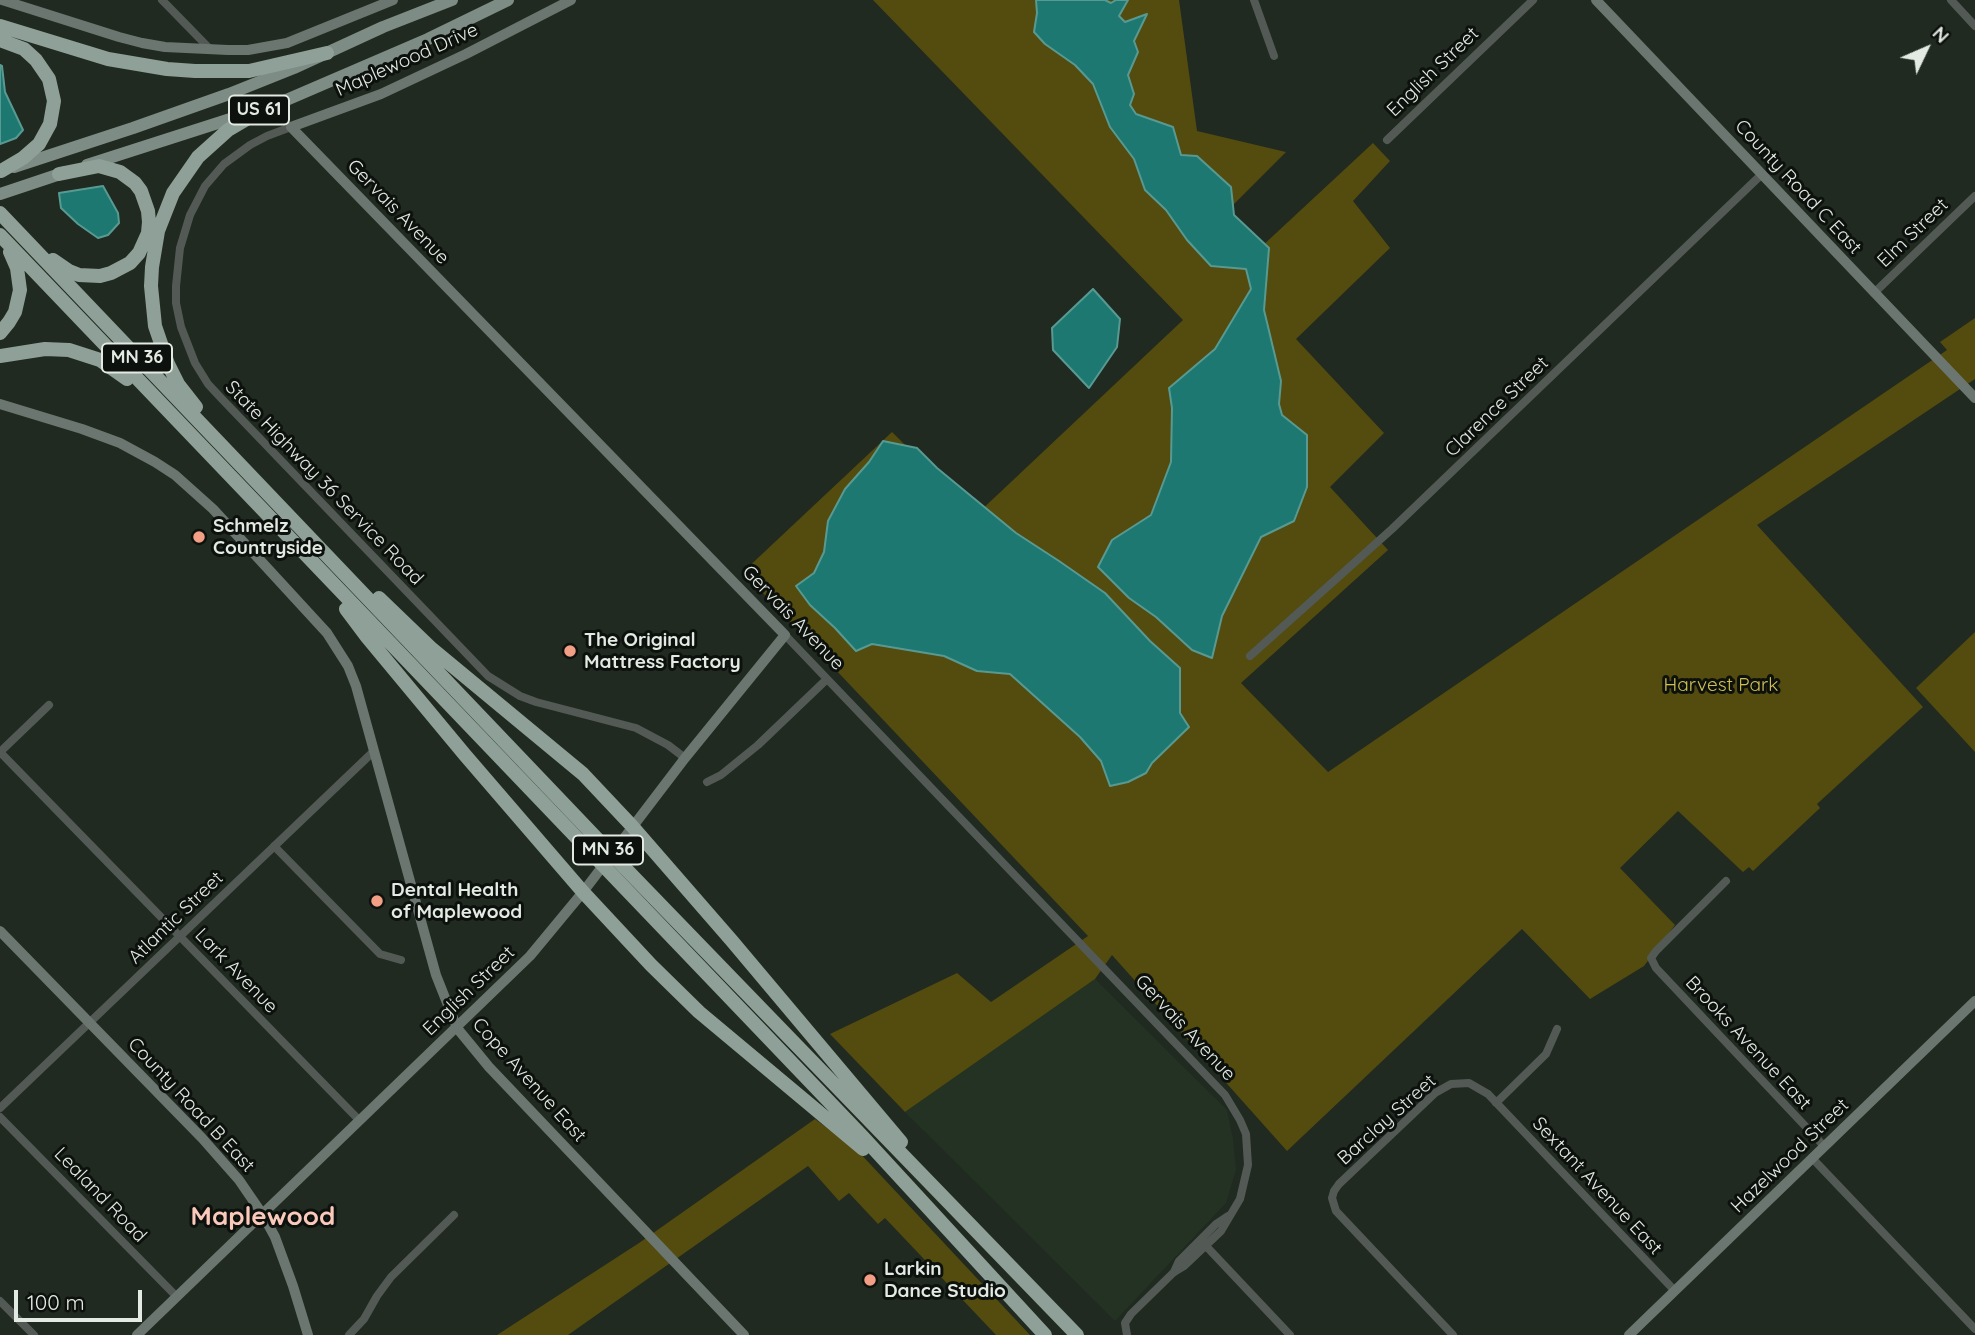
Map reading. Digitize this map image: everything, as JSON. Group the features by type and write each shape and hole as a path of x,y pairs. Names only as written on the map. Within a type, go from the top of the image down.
{"highway":[{"path":"0,26 108,59 167,69 249,71 327,53"},
{"path":"0,40 24,49 36,60 49,79 54,101 50,124 39,144 23,158 1,171"},
{"path":"258,484 185,394 173,374 160,347 150,286 158,231 173,193 214,142 246,118 267,107"},
{"path":"8,236 79,275 111,273 130,263 139,253 149,222 146,201 135,183 120,172 99,166 60,174"},
{"name":"MN 36","path":"0,214 8,236 181,424 853,1127 1045,1335"},
{"path":"0,333 15,312 20,290 8,236"},
{"name":"MN 36","path":"8,236 258,484 1077,1335"},
{"path":"0,356 55,349 69,350 100,360 129,380 181,424"},
{"path":"272,499 432,649 568,760 632,826 732,941 909,1152 945,1199"},
{"path":"310,560 367,637 465,755 587,886 650,965 699,1012 865,1151 967,1250"}],"main road":[{"name":"US 61","path":"1,171 196,106 452,0"},
{"name":"US 61","path":"0,194 267,107 348,74 508,0"}],"street":[{"path":"2,0 142,43 184,48 248,50 287,43 393,0"},
{"path":"162,0 209,48"},
{"name":"Maplewood Drive","path":"291,127 381,94 572,0"},
{"path":"1254,0 1274,56"},
{"name":"English Street","path":"1387,140 1533,0"},
{"name":"County Road C East","path":"1596,0 1975,398"},
{"path":"1951,0 1975,26"},
{"name":"Gervais Avenue","path":"291,127 785,635 1225,1095 1246,1134 1248,1165 1240,1199 1230,1215"},
{"name":"State Highway 36 Service Road","path":"291,127 250,145 224,164 205,186 190,215 180,248 176,303 181,327 195,363 208,384 488,676 520,696 536,702 636,728 668,745 685,758"},
{"name":"Clarence Street","path":"1250,656 1392,529 1761,175"},
{"name":"Elm Street","path":"1874,293 1975,196"},
{"name":"Cope Avenue East","path":"0,404 120,443 155,462 196,493 313,616 337,648 356,686 436,975 457,1028 489,1066 744,1335"},
{"name":"English Street","path":"137,1335 530,956 785,635"},
{"path":"707,782 721,775 758,745 827,679"},
{"path":"0,752 49,705"},
{"name":"Atlantic Street","path":"0,1108 374,751"},
{"name":"Lark Avenue","path":"0,752 360,1121"},
{"path":"274,846 380,954 401,960"},
{"name":"Brooks Avenue East","path":"1726,881 1651,958 1656,968 1824,1146"},
{"name":"County Road B East","path":"0,931 223,1160 263,1215 284,1261 308,1335"},
{"name":"Hazelwood Street","path":"1629,1335 1975,1002"},
{"path":"1496,1103 1546,1054 1557,1029"},
{"name":"Barclay Street","path":"1453,1335 1336,1211 1332,1198 1339,1184 1442,1087 1469,1083 1483,1090 1496,1103"},
{"name":"Sextant Avenue East","path":"1496,1103 1675,1291"},
{"name":"Lealand Road","path":"0,1117 177,1297"},
{"path":"1812,1158 1975,1329"},
{"path":"349,1335 364,1319 391,1277 454,1215"},
{"path":"1127,1335 1125,1323 1131,1314 1221,1231 1230,1215"},
{"path":"1174,1272 1180,1261 1216,1224 1230,1215"},
{"path":"1206,1246 1290,1335"},
{"path":"0,1301 34,1335"}],"shaded area":[{"path":"1095,979 1227,1110 1236,1170 1226,1203 1115,1321 905,1112"}],"green space":[{"name":"Harvest Park","path":"873,0 1179,0 1197,131 1286,152 1230,208 1260,248 1373,143 1390,161 1353,201 1390,248 1296,339 1384,433 1330,487 1388,550 1241,683 1328,772 1947,350 1940,342 1975,318 1975,379 1757,525 1923,707 1817,804 1820,808 1753,871 1749,867 1743,872 1678,811 1620,868 1675,925 1644,966 1590,999 1522,929 1287,1151 1112,955 1095,979 905,1112 830,1034 957,973 991,1002 1088,936 743,572 892,432 976,515 1183,320"},
{"path":"1975,632 1975,752 1916,688"},
{"path":"815,1119 857,1150 1030,1335 996,1335 885,1218 878,1224 849,1193 839,1201 808,1166 568,1335 497,1335 639,1243"}],"water":[{"path":"1036,0 1105,0 1111,3 1128,0 1119,16 1125,22 1147,14 1134,41 1138,52 1128,75 1134,94 1130,105 1136,114 1173,127 1181,155 1197,156 1231,187 1234,215 1269,248 1264,310 1281,381 1279,404 1282,415 1307,435 1307,487 1294,521 1261,537 1222,616 1212,658 1192,650 1156,617 1129,598 1098,567 1112,540 1151,515 1171,462 1172,408 1169,388 1215,349 1251,289 1246,269 1211,266 1187,240 1166,210 1145,190 1134,159 1110,127 1093,84 1075,65 1045,44 1034,32"},
{"path":"0,65 5,92 23,130 16,138 0,144"},
{"path":"103,186 118,213 119,223 108,235 98,238 61,208 59,193"},
{"path":"1093,289 1120,319 1117,347 1089,388 1053,350 1052,328"},
{"path":"883,441 917,448 937,468 1016,533 1105,593 1150,641 1180,668 1180,713 1189,727 1152,763 1146,773 1128,782 1110,786 1101,761 1080,737 1010,674 977,671 944,656 872,644 856,651 810,605 796,586 814,573 824,552 828,521 845,489"}],"place":[{"name":"Schmelz Countryside","path":"199,537"},
{"name":"The Original Mattress Factory","path":"570,651"},
{"name":"Dental Health of Maplewood","path":"377,901"},
{"name":"Larkin Dance Studio","path":"870,1280"}],"district":[{"name":"Maplewood","path":"263,1217"}]}
